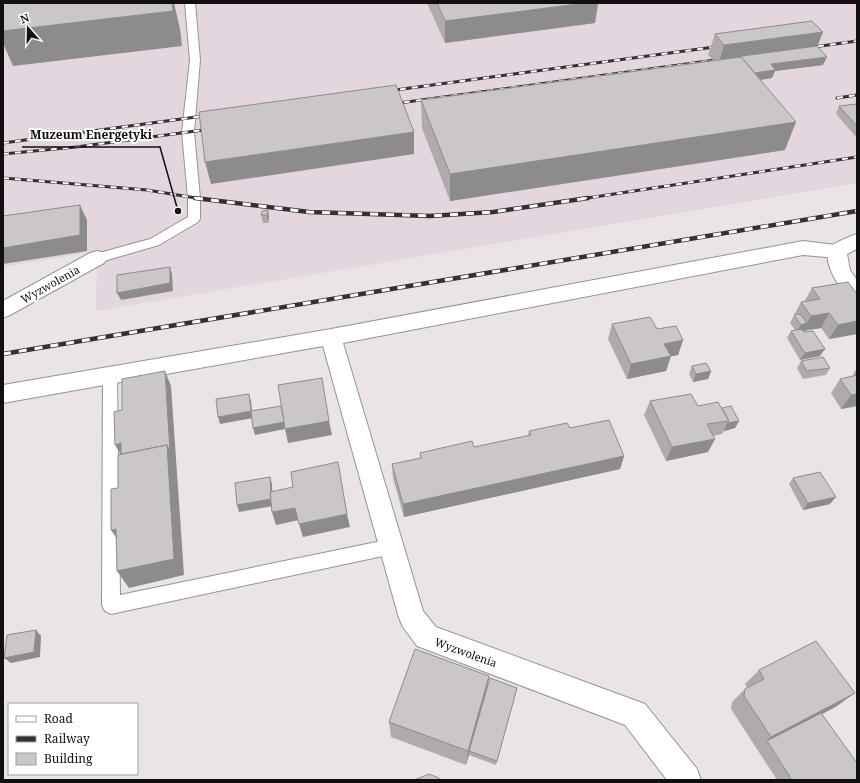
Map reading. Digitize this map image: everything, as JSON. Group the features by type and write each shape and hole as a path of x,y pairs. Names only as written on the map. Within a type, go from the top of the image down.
{"street":[{"path":"3,394 331,337 803,248 837,252 857,241"},
{"path":"837,252 840,272 857,294"},
{"name":"Wyzwolenia","path":"3,310 97,258"},
{"name":"Wyzwolenia","path":"331,337 412,618 427,637 635,714 686,780"}],"lane":[{"path":"97,258 154,242 194,219 194,198 188,132 195,60 190,3"},
{"path":"110,375 111,605 391,547"}],"shaded area":[{"path":"3,3 857,3 857,183 96,311 97,258 99,251 3,267"}],"building":[{"path":"3,3 172,3 173,11 3,31"},
{"path":"437,3 586,3 445,21"},
{"path":"812,21 823,32 724,45 715,34"},
{"path":"817,46 827,57 771,64 775,70 755,73 741,57 720,59"},
{"path":"741,57 796,122 450,174 421,100"},
{"path":"396,85 414,132 205,162 199,112"},
{"path":"857,104 857,126 839,106"},
{"path":"80,205 80,235 3,248 3,216"},
{"path":"268,210 267,215 261,215 262,211"},
{"path":"170,267 170,283 117,293 117,275"},
{"path":"848,282 857,294 857,321 838,325 829,313 811,316 801,302 820,299 812,288"},
{"path":"800,314 807,323 801,325 794,315"},
{"path":"650,317 657,329 676,326 683,340 664,344 671,356 631,364 612,324"},
{"path":"801,329 804,332 813,331 825,349 805,353 791,331"},
{"path":"823,357 830,368 807,371 801,361"},
{"path":"706,363 711,371 696,374 692,366"},
{"path":"165,371 170,451 167,445 121,454 121,443 115,445 114,412 122,410 122,379"},
{"path":"857,375 857,394 851,395 840,379"},
{"path":"322,378 329,421 285,429 278,385"},
{"path":"249,394 251,411 218,417 216,399"},
{"path":"691,394 698,406 718,402 729,421 707,424 715,439 672,447 650,401"},
{"path":"281,406 284,422 253,428 251,411"},
{"path":"731,406 739,421 727,423 729,421 722,408"},
{"path":"609,420 624,456 403,504 392,464 421,458 420,453 472,441 474,447 531,435 529,431 567,423 570,428"},
{"path":"167,445 174,559 117,571 116,529 111,530 111,489 118,488 118,455"},
{"path":"338,462 347,514 299,524 295,508 272,512 270,492 293,487 291,472"},
{"path":"820,472 836,497 808,503 793,478"},
{"path":"270,477 271,499 237,505 235,483"},
{"path":"36,630 34,652 4,658 7,635"},
{"path":"816,641 855,693 771,737 744,696 745,689 764,679 759,670"},
{"path":"415,649 489,676 468,751 389,722"},
{"path":"490,678 517,688 497,761 469,751"},
{"path":"821,713 857,763 857,780 792,780 767,741"},
{"path":"429,774 439,778 440,780 414,780"}],"railway":[{"path":"806,48 857,41"},
{"path":"388,91 722,46"},
{"path":"392,104 723,59"},
{"path":"837,98 857,95"},
{"path":"3,143 211,115"},
{"path":"3,154 76,147 211,129"},
{"path":"581,199 857,157"},
{"path":"3,178 147,190 199,198"},
{"path":"199,198 309,212 430,216 493,212 588,198"},
{"path":"3,354 857,211"}],"place":[{"name":"Muzeum Energetyki","path":"178,211"}]}
